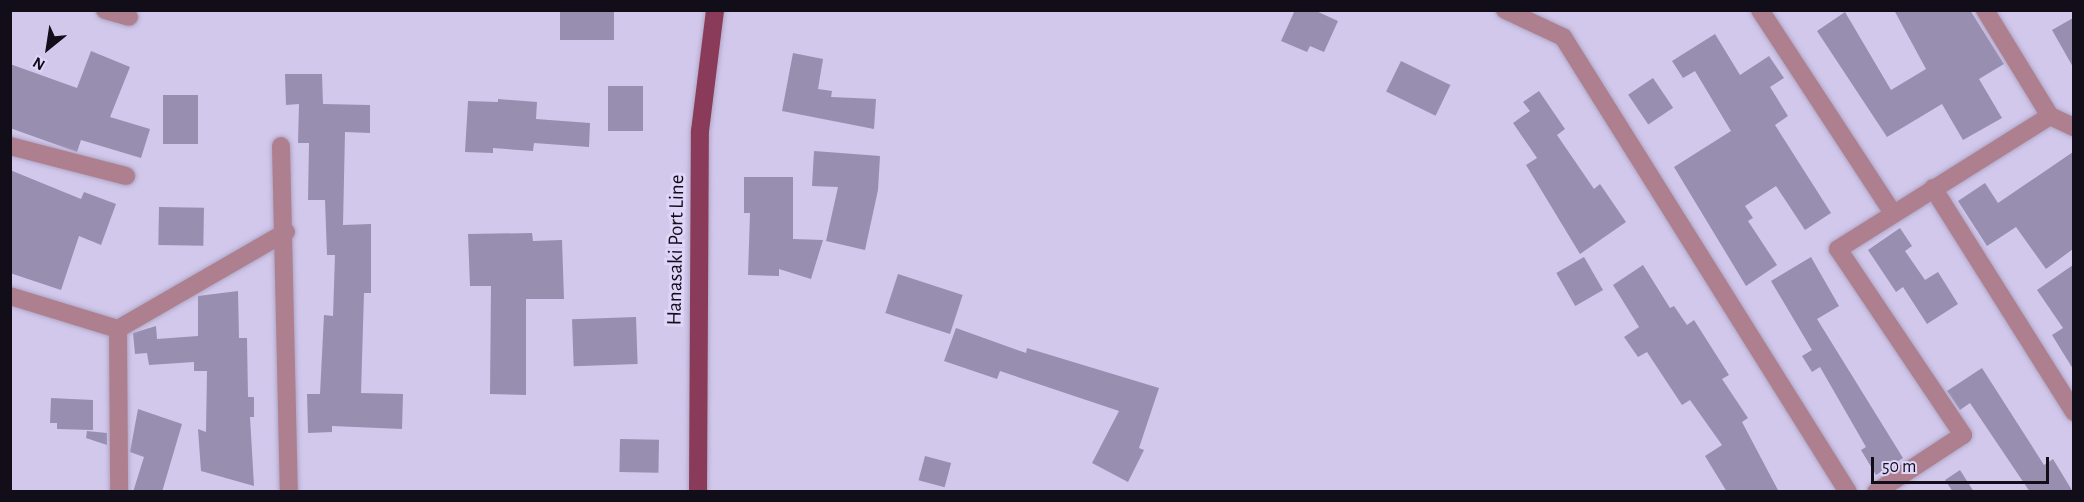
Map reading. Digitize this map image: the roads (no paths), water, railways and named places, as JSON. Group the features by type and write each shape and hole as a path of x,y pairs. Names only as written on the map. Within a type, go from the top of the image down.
{"main road":[{"name":"Hanasaki Port Line","path":"698,492 700,131 715,10"}],"street":[{"path":"105,10 129,17"},
{"path":"1505,10 1563,37 1848,492"},
{"path":"1760,10 1893,213"},
{"path":"1985,10 2050,116 2073,127"},
{"path":"1876,492 1963,435 1838,249 2050,116"},
{"path":"10,146 126,176"},
{"path":"281,146 286,232 289,492"},
{"path":"1933,188 2073,412"},
{"path":"10,296 118,329 286,232"},
{"path":"118,329 119,492"}]}
